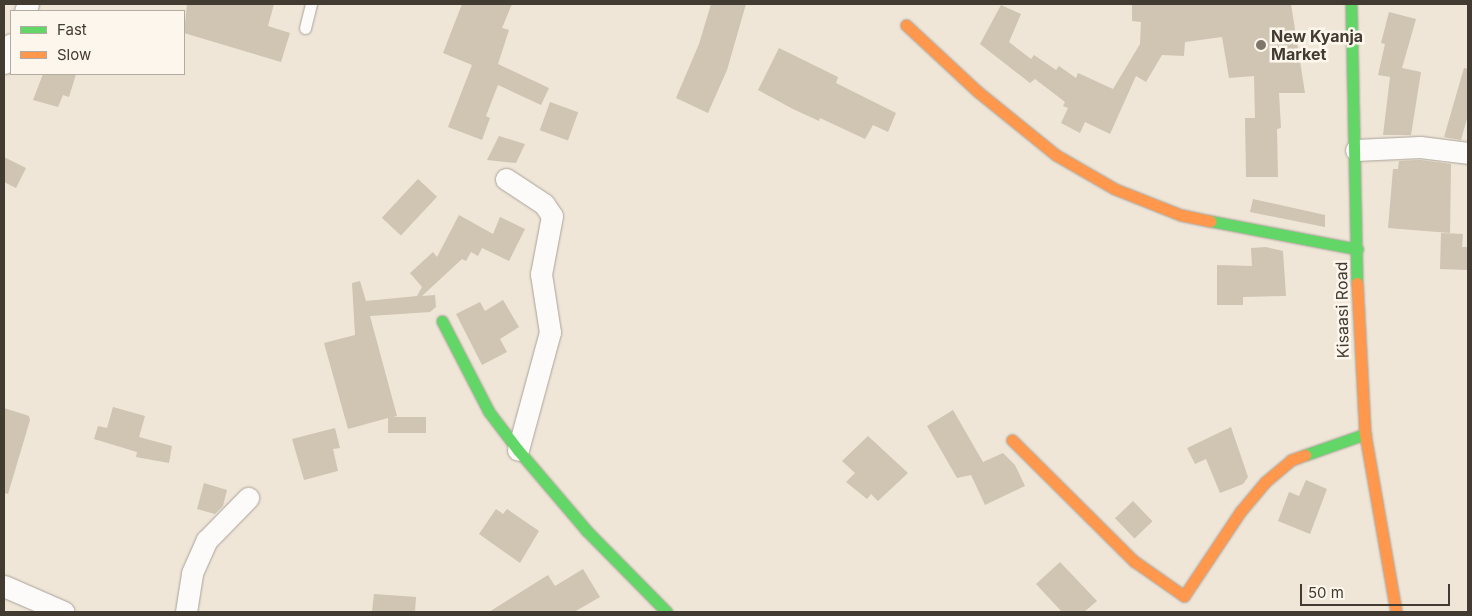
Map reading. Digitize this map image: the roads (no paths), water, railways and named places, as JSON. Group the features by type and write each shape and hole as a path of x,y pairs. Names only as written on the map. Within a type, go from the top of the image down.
{"street":[{"name":"Kisaasi Road","path":"1352,4 1359,366 1366,434 1396,612"},
{"path":"906,25 977,91 1049,150 1114,189 1182,215 1357,249"},
{"path":"4,63 10,47"},
{"path":"1356,150 1420,147 1468,153"},
{"path":"506,179 544,204 552,216 541,274 550,332 518,450"},
{"path":"442,321 489,412 518,450 586,530 664,612"},
{"path":"1012,440 1134,561 1184,596 1240,512 1265,482 1291,460 1366,434"},
{"path":"186,612 185,602 192,573 208,540 248,498"},
{"path":"4,586 64,612"}],"lane":[{"path":"305,28 312,4"}],"place":[{"name":"New Kyanja Market","path":"1261,45"}]}
